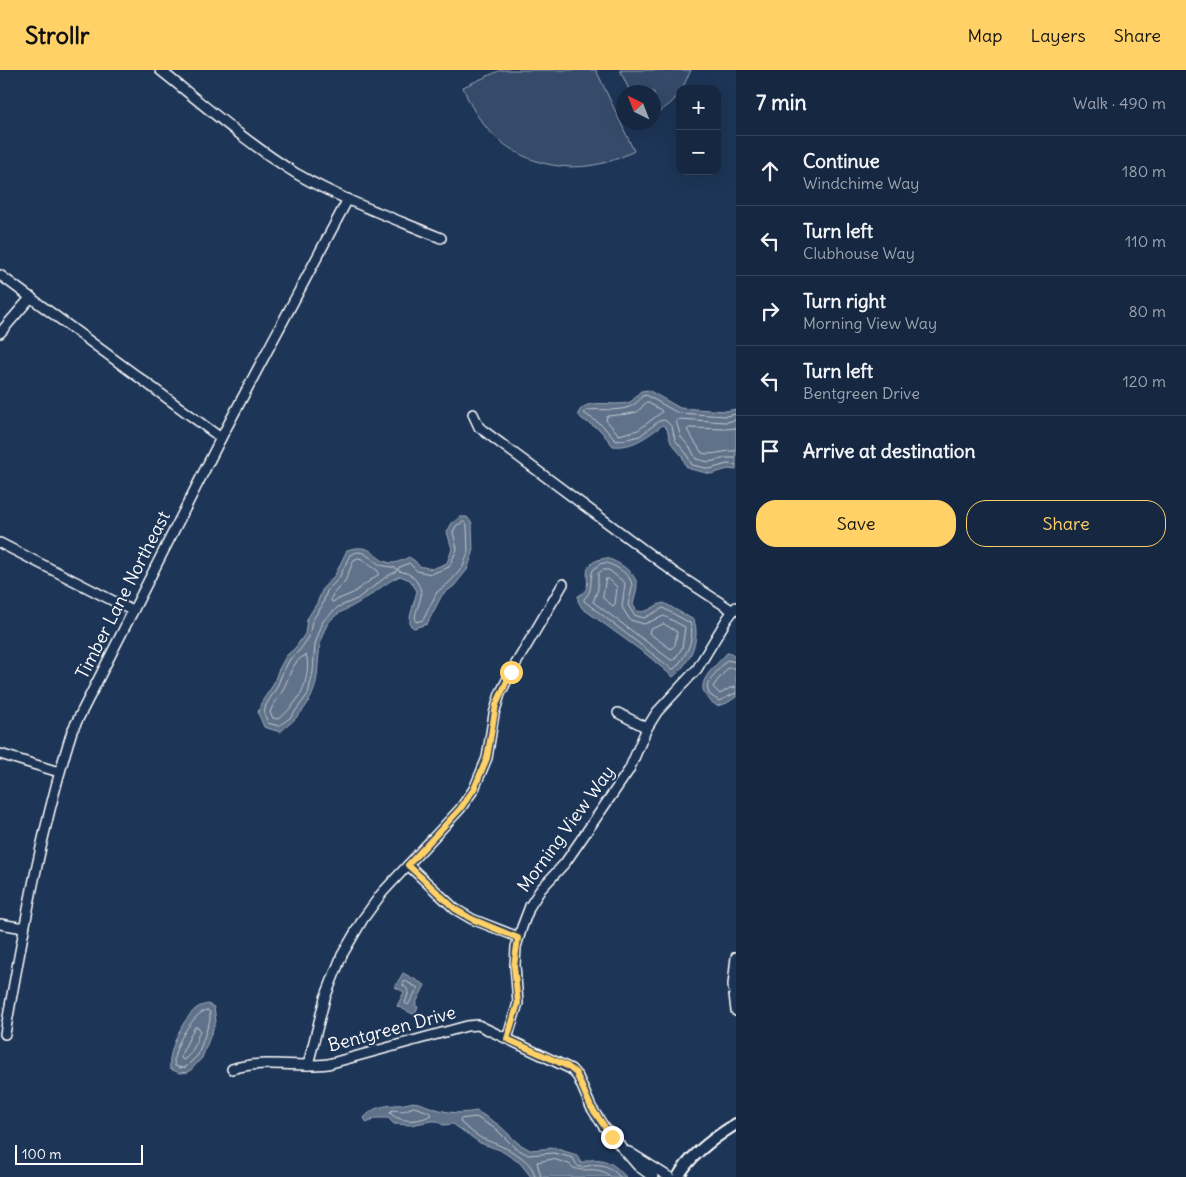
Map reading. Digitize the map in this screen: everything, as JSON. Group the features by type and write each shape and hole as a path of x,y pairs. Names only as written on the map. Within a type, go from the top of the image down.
{"street":[{"path":"160,70 268,155 311,181 348,199 441,238"},
{"name":"Timber Lane Northeast","path":"5,1034 24,928 59,772 72,731 221,438 348,199"},
{"path":"0,275 221,438"},
{"path":"0,333 31,297"},
{"path":"472,414 484,432 659,562 734,609"},
{"path":"0,543 132,611"},
{"path":"308,1065 325,998 342,955 371,907 460,809 474,789 487,758 494,714 500,694 563,584"},
{"name":"Morning View Way","path":"507,1039 518,1003 514,966 518,938 535,898 565,863 629,770 648,728 663,704 691,677 703,662 734,609"},
{"path":"618,713 648,728"},
{"path":"0,754 59,772"},
{"path":"408,865 455,909 472,919 518,938"},
{"path":"0,924 24,928"},
{"path":"736,957 733,985 736,1011"},
{"name":"Bentgreen Drive","path":"232,1069 260,1063 308,1065 340,1061 473,1024 482,1026 567,1066 576,1073 596,1115 612,1137 638,1166 653,1177"},
{"path":"678,1177 696,1155 736,1124"},
{"name":"Bentgreen Drive","path":"626,1151 631,1152 669,1177"}],"shaded area":[{"path":"501,70 596,70 616,113 616,130 624,130 634,151 608,162 583,166 557,166 533,160 511,149 491,133 475,112 463,87"},
{"path":"620,70 691,70 684,85 676,85 676,97 661,110 661,85 627,85"}],"water":[{"path":"648,390 680,408 726,411 736,409 736,470 728,469 711,474 690,469 671,443 667,429 663,425 634,443 613,446 600,430 582,419 578,414 587,405 624,404 633,400 641,391"},
{"path":"460,517 467,517 472,523 473,553 467,570 454,586 442,595 427,624 414,628 410,625 410,617 417,591 410,580 400,576 389,582 330,621 323,634 319,650 315,686 308,703 296,718 280,732 264,727 258,713 261,703 273,685 286,656 295,648 305,634 307,619 317,603 323,588 335,575 347,550 364,548 382,560 394,563 409,557 419,566 432,569 447,563 452,549 447,532 452,523"},
{"path":"606,558 620,564 636,580 637,590 633,605 637,611 645,611 664,603 694,620 696,628 695,643 689,659 673,677 647,655 582,608 578,601 578,596 587,587 588,568 597,560"},
{"path":"727,653 736,658 736,697 727,703 717,706 708,699 703,686 709,673"},
{"path":"403,973 425,985 415,1005 418,1007 415,1015 397,1006 404,992 395,987"},
{"path":"208,1004 214,1007 216,1021 202,1058 189,1072 180,1073 170,1069 171,1053 183,1025 194,1010"},
{"path":"413,1102 449,1112 477,1111 499,1125 518,1143 530,1150 554,1148 577,1155 581,1163 594,1159 606,1161 626,1177 531,1177 520,1163 500,1150 480,1143 453,1124 443,1125 437,1121 431,1121 411,1125 394,1124 388,1118 376,1118 367,1123 364,1118 375,1109 381,1107"}],"route":[{"path":"511,672 504,683 496,705 487,758 474,789 460,809 408,865 462,914 518,938 514,966 518,1003 507,1039 572,1069 576,1073 591,1107 612,1137"}]}
